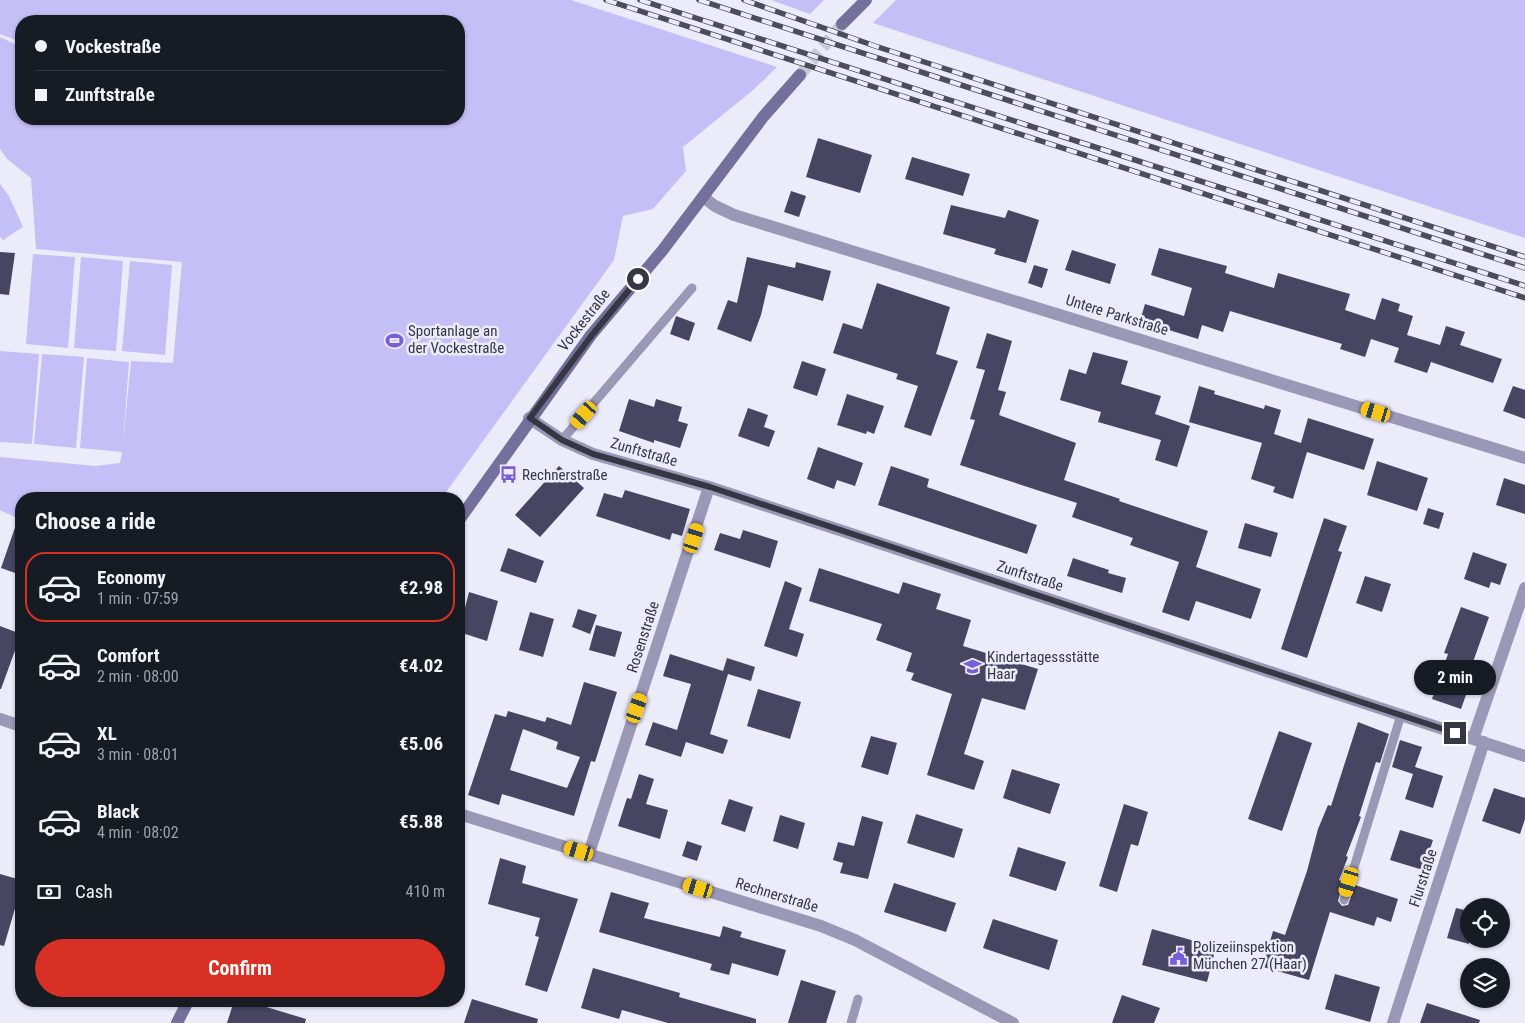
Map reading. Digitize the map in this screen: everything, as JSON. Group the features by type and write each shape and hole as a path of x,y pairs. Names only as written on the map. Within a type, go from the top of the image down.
{"main road":[{"path":"842,24 866,0"},
{"name":"Vockestraße","path":"465,511 530,418 592,335 703,197 763,117 800,75"},
{"path":"177,1023 185,1007"}],"street":[{"name":"Untere Parkstraße","path":"703,197 715,206 734,215 1525,458"},
{"name":"Zunftstraße","path":"530,418 562,440 593,454 710,487 1525,756"},
{"name":"Rosenstraße","path":"589,854 710,487"},
{"name":"Flurstraße","path":"1393,1023 1525,588"},
{"path":"0,719 15,724"},
{"name":"Rechnerstraße","path":"465,816 821,926 855,940 1013,1023"}],"lane":[{"path":"562,440 692,288"},
{"path":"1344,900 1401,715"},
{"path":"851,1023 858,999"}],"shaded area":[{"path":"0,0 571,0 777,67 752,91 683,147 686,171 653,209 623,216 614,260 446,492 15,492 15,517 0,510 0,457 95,466 120,463 122,452 80,448 87,358 129,362 123,444 131,361 173,363 182,262 36,249 31,178 7,159 0,149 0,37 15,44 15,125 465,125 465,15 15,15 15,40 0,34"},
{"path":"771,0 824,0 810,14"},
{"path":"896,0 1525,0 1525,238 873,23"},
{"path":"0,184 9,196 23,227 3,240 0,237"},
{"path":"33,254 75,257 68,348 26,344"},
{"path":"81,257 123,261 116,351 74,348"},
{"path":"130,261 172,265 165,355 122,351"},
{"path":"0,351 39,354 32,444 0,442"},
{"path":"42,354 84,357 76,448 34,444"}],"building":[{"path":"818,138 872,155 860,193 806,177"},
{"path":"912,157 970,174 963,196 905,179"},
{"path":"791,191 806,196 799,217 784,212"},
{"path":"951,205 1005,218 1008,210 1039,220 1026,263 994,254 996,249 943,234"},
{"path":"1159,248 1227,266 1225,273 1274,288 1278,273 1350,294 1345,310 1375,320 1382,298 1400,304 1398,311 1413,316 1407,335 1440,345 1446,326 1465,332 1460,345 1502,359 1493,383 1431,362 1427,373 1394,362 1399,348 1371,339 1365,357 1340,349 1342,344 1230,311 1223,332 1202,325 1198,339 1140,321 1145,304 1184,316 1192,288 1151,275"},
{"path":"1072,250 1116,264 1110,284 1065,270"},
{"path":"0,252 15,253 9,295 0,294"},
{"path":"747,257 795,268 796,262 831,271 823,301 768,285 761,315 751,342 717,329 728,300 737,303"},
{"path":"1034,265 1048,269 1042,288 1028,283"},
{"path":"877,283 950,307 936,354 958,361 931,436 904,427 918,386 896,379 898,374 833,353 843,323 862,329"},
{"path":"676,316 695,323 689,341 670,334"},
{"path":"987,333 1012,341 998,390 1006,392 999,415 1076,443 1064,480 1208,531 1196,567 1261,589 1251,619 1196,601 1189,621 1162,612 1179,562 1130,545 1133,538 1072,517 1077,503 960,465 975,420 970,419 985,370 976,368"},
{"path":"1093,352 1128,361 1121,384 1161,396 1155,414 1190,426 1177,467 1155,460 1161,440 1098,422 1101,412 1060,400 1069,369 1086,374"},
{"path":"802,361 826,369 817,396 793,388"},
{"path":"1199,386 1215,391 1214,394 1264,409 1265,405 1281,410 1274,434 1301,443 1308,418 1374,439 1364,470 1307,452 1293,499 1273,492 1275,487 1251,479 1262,443 1189,422"},
{"path":"1513,386 1525,390 1525,419 1503,411"},
{"path":"847,394 884,406 874,434 867,431 866,434 837,425"},
{"path":"629,399 654,407 656,399 682,407 678,421 688,424 680,448 654,440 654,443 619,431"},
{"path":"748,408 768,415 764,427 775,431 769,447 738,436"},
{"path":"818,447 863,463 855,486 837,480 834,489 807,479"},
{"path":"1377,461 1428,478 1417,511 1367,495"},
{"path":"559,466 584,488 540,537 515,515"},
{"path":"891,466 929,479 927,487 1037,525 1027,554 878,505"},
{"path":"1504,478 1525,485 1525,514 1496,505"},
{"path":"625,490 690,509 682,536 672,533 670,540 596,516 604,493 622,498"},
{"path":"1428,508 1444,513 1439,529 1423,524"},
{"path":"1324,518 1347,526 1338,551 1342,552 1307,658 1281,649"},
{"path":"1245,523 1278,533 1271,557 1238,548"},
{"path":"15,528 15,573 1,568"},
{"path":"743,530 778,541 770,568 714,550 720,533 740,539"},
{"path":"508,548 544,561 536,583 500,571"},
{"path":"1473,552 1507,564 1500,585 1491,582 1489,588 1464,579"},
{"path":"1073,558 1109,570 1108,573 1126,578 1122,593 1067,576"},
{"path":"819,568 899,594 903,582 941,594 936,609 971,620 963,646 1038,669 1025,710 982,698 964,754 984,761 974,790 927,775 952,694 911,680 914,673 906,671 912,653 876,640 882,624 809,601"},
{"path":"1365,576 1391,584 1382,612 1356,603"},
{"path":"785,581 802,588 789,629 804,634 797,657 764,646"},
{"path":"469,592 498,601 487,641 465,634 465,608"},
{"path":"1461,607 1489,617 1473,662 1477,664 1461,709 1432,699 1448,654 1444,653"},
{"path":"578,609 597,615 590,634 572,627"},
{"path":"530,612 554,619 543,657 519,650"},
{"path":"596,625 622,632 615,657 589,650"},
{"path":"0,626 15,632 15,650 0,689"},
{"path":"670,654 723,671 727,658 755,667 751,681 728,674 710,734 728,740 723,754 686,742 681,757 645,745 653,722 677,730 691,684 663,676"},
{"path":"584,682 617,692 595,762 591,761 574,816 502,794 499,805 468,795 495,714 506,717 508,711 545,722 547,717 571,725","holes":["523,729 558,742 556,749 580,757 567,788 510,770"]},
{"path":"758,689 801,702 790,739 747,726"},
{"path":"1358,722 1389,734 1380,763 1376,762 1359,816 1361,817 1346,856 1348,857 1339,880 1343,882 1338,901 1342,906 1348,905 1355,885 1398,899 1391,922 1377,917 1374,926 1330,912 1309,980 1263,967 1273,931 1285,935 1307,871 1318,829 1328,805 1331,806"},
{"path":"1279,731 1312,743 1282,831 1248,819"},
{"path":"871,736 897,743 888,775 861,767"},
{"path":"1400,740 1422,747 1415,767 1443,776 1433,808 1405,799 1413,774 1392,767"},
{"path":"1012,769 1060,784 1050,814 1003,798"},
{"path":"639,774 654,779 646,804 668,810 660,839 618,826 627,798 631,799"},
{"path":"1494,788 1525,798 1525,819 1520,834 1482,821"},
{"path":"729,799 753,807 745,832 721,824"},
{"path":"1124,804 1148,812 1138,846 1131,844 1117,892 1099,886"},
{"path":"916,814 963,829 954,858 907,843"},
{"path":"780,815 805,823 798,849 773,841"},
{"path":"862,816 883,822 868,879 840,873 843,863 833,860 838,842 854,846"},
{"path":"1400,830 1433,840 1423,870 1390,860"},
{"path":"687,841 702,846 697,861 682,856"},
{"path":"1018,847 1066,862 1056,891 1009,876"},
{"path":"500,858 526,866 522,883 578,899 547,992 525,985 539,937 535,936 540,918 488,904"},
{"path":"0,874 15,878 15,908 4,946 0,945"},
{"path":"894,883 956,903 946,932 884,912"},
{"path":"611,892 649,903 644,918 720,937 723,926 742,932 740,937 786,950 778,976 732,963 729,975 710,970 712,964 599,932"},
{"path":"1456,908 1460,909 1460,942 1447,938"},
{"path":"993,919 1058,940 1049,970 983,948"},
{"name":"Polizeiinspektion München 27 (Haar)","path":"1152,929 1216,947 1207,982 1142,965"},
{"path":"593,968 680,993 679,997 756,1019 756,1023 668,1023 622,1010 619,1019 581,1008"},
{"path":"1335,974 1380,987 1370,1022 1325,1009"},
{"path":"801,980 836,991 826,1023 788,1023"},
{"path":"1122,995 1160,1008 1154,1023 1112,1023"},
{"path":"472,999 538,1019 537,1023 464,1023"},
{"path":"1427,1003 1480,1020 1479,1023 1420,1023"},
{"path":"232,1007 267,1007 306,1019 305,1023 227,1023"}],"tunnel":[{"path":"800,75 842,24"}],"railway":[{"path":"606,0 1525,298"},
{"path":"640,0 1525,286"},
{"path":"699,0 1525,268"},
{"path":"744,0 875,46 1525,257"}],"place":[{"name":"Sportanlage an der Vockestraße","path":"394,340"},
{"name":"Rechnerstraße","path":"508,475"},
{"name":"Kindertagessstätte Haar","path":"973,666"},
{"name":"Polizeiinspektion München 27 (Haar)","path":"1179,956"}],"route":[{"path":"638,279 592,335 530,418 562,440 593,454 710,487 1455,733"}]}
